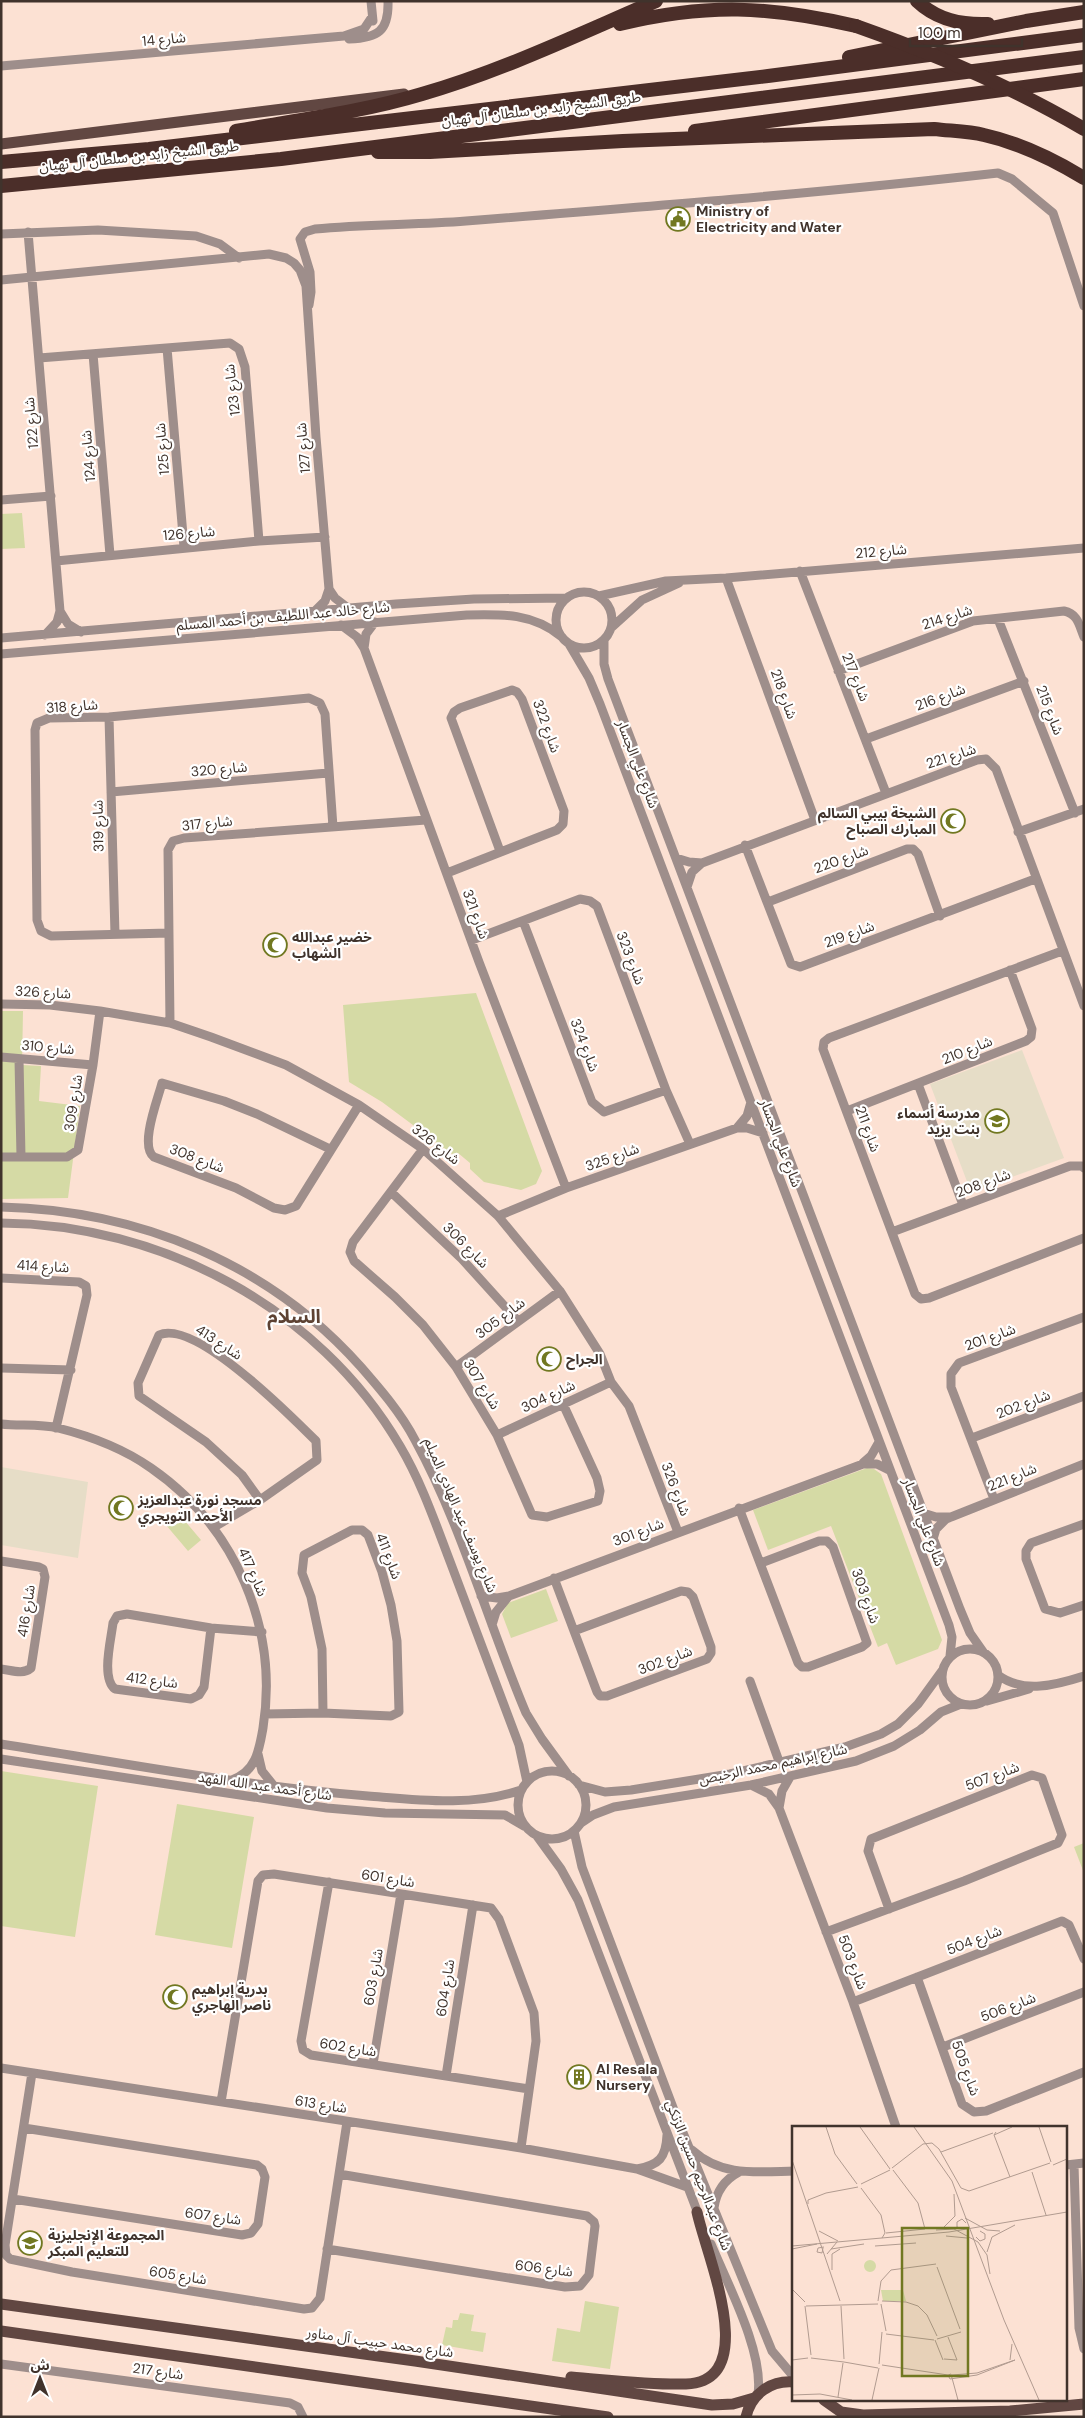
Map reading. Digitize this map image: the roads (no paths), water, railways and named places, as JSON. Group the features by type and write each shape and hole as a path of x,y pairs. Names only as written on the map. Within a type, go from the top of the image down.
{"highway":[{"path":"150,149 215,134 364,108 423,94 480,74 656,1"},
{"path":"917,1 933,13 957,22 981,24 1026,21"},
{"path":"566,39 661,14 710,9 760,9 789,13 856,26 960,65 1010,89 1084,129"},
{"path":"768,76 812,64 1026,21 1079,13"},
{"name":"طريق الشيخ زايد بن سلطان آل نهيان","path":"1,162 150,149 768,76 1081,36"},
{"name":"طريق الشيخ زايد بن سلطان آل نهيان","path":"1,188 21,184 281,159 1084,57"},
{"path":"622,141 1084,79"},
{"path":"345,150 402,153 622,141 934,129 983,135 1024,147 1059,163 1084,178"}],"main road":[{"path":"1,144 396,95 423,94"},
{"path":"513,2375 524,2374 686,2384 701,2380 712,2374 720,2364 725,2352 725,2322 697,2212"},
{"name":"شارع محمد حبيب آل مناور","path":"1,2304 513,2375 712,2405 733,2404 756,2396 777,2383 792,2382"},
{"path":"1,2331 608,2417"},
{"path":"746,2417 756,2396"},
{"path":"824,2400 841,2412 863,2415 1010,2411 1084,2404"},
{"path":"824,2400 831,2417"}],"street":[{"path":"371,1 372,17 375,26 384,27 388,15 388,1"},
{"name":"شارع 14","path":"1,66 348,36 361,31 368,25 372,17"},
{"name":"شارع 14","path":"330,38 369,38 384,27"},
{"path":"308,304 311,292 310,272 300,239 305,232 315,229 409,226 513,218 831,191 998,173 1012,179 1053,213 1084,306"},
{"path":"1,234 114,230 196,236 220,244 239,258"},
{"name":"شارع 122","path":"28,232 60,611"},
{"name":"شارع 127","path":"1,280 257,256 276,260 290,267 300,279 308,304 316,437 329,589"},
{"name":"شارع 123","path":"39,358 230,343 239,349 244,367 259,541"},
{"name":"شارع 125","path":"167,348 184,548"},
{"name":"شارع 124","path":"93,354 110,555"},
{"path":"1,500 51,496"},
{"name":"شارع 126","path":"56,561 259,541 325,537"},
{"name":"شارع 212","path":"599,596 655,582 726,578 1082,548"},
{"name":"شارع 217","path":"800,572 886,793"},
{"name":"شارع 218","path":"726,578 815,820"},
{"name":"شارع 212","path":"611,628 649,595 686,581"},
{"path":"329,589 335,598 348,608"},
{"path":"315,611 325,601 329,589"},
{"path":"582,592 599,596 610,610 611,628 604,641 598,645 583,648 569,644 562,637 556,621 561,605 566,598 582,592"},
{"path":"499,614 502,606 500,598"},
{"name":"شارع خالد عبد اللطيف بن أحمد المسلم","path":"1,638 348,608 500,598 566,598"},
{"path":"60,611 68,624 80,632"},
{"path":"45,635 57,622 60,611"},
{"name":"شارع 214","path":"838,671 973,620 1064,611 1071,612 1076,617 1084,637"},
{"name":"شارع خالد عبد اللطيف بن أحمد المسلم","path":"1,654 448,616 499,614 535,620 562,637"},
{"path":"236,634 234,626 237,618"},
{"name":"شارع 215","path":"998,619 1075,813"},
{"path":"221,620 224,628 222,635"},
{"path":"364,648 366,634 375,622"},
{"name":"شارع 321","path":"341,625 357,637 364,648 426,820 566,1188"},
{"name":"شارع علي الجسار","path":"604,641 605,672 964,1621 984,1653"},
{"name":"شارع علي الجسار","path":"569,644 594,689 617,747 949,1625 952,1637 950,1656"},
{"name":"شارع 216","path":"866,739 1024,681"},
{"name":"شارع 322","path":"447,873 557,830 564,820 564,812 522,699 517,692 512,690 460,708 454,712 451,718 500,851"},
{"name":"شارع 318","path":"169,933 51,936 41,931 37,920 35,730 37,723 49,718 109,717 309,698 320,704 325,714 333,827"},
{"name":"شارع 319","path":"109,717 114,934"},
{"path":"617,747 624,742 632,742"},
{"name":"شارع 221","path":"702,863 745,845 886,793 977,760 986,760 996,769 1035,879 1084,1006"},
{"name":"شارع 320","path":"112,792 328,773"},
{"path":"1018,832 1084,809"},
{"name":"شارع 317","path":"170,1023 168,850 173,841 184,838 426,820"},
{"name":"شارع 219","path":"745,845 791,964 800,967 1035,879"},
{"name":"شارع 220","path":"768,902 908,849 914,849 918,854 940,916"},
{"path":"676,858 702,863"},
{"path":"687,887 692,872 702,863"},
{"name":"شارع 323","path":"472,940 580,899 590,901 597,906 666,1090 690,1144"},
{"name":"شارع 324","path":"523,922 592,1102 604,1112 666,1090"},
{"name":"شارع 211","path":"1062,951 838,1034 824,1042 823,1049 915,1294 921,1299 930,1298 1084,1238"},
{"name":"شارع 210","path":"847,1111 1026,1041 1030,1037 1032,1029 1010,970"},
{"name":"شارع 326","path":"1,1004 50,1005 170,1023 286,1065 359,1105 423,1149 498,1216 560,1290 600,1354 611,1382 629,1406 678,1532"},
{"path":"716,1009 724,1010 731,1004"},
{"name":"شارع 309","path":"1,1157 67,1157 78,1150 93,1065 100,1011"},
{"path":"721,1023 728,1018 736,1018"},
{"name":"شارع 310","path":"1,1057 93,1065"},
{"path":"19,1059 20,1157"},
{"name":"شارع 308","path":"330,1150 224,1101 162,1083 147,1142 150,1154 154,1157 236,1188 282,1210 290,1210 296,1206 359,1105"},
{"path":"918,1084 963,1205"},
{"path":"737,1128 747,1116 751,1102"},
{"name":"شارع 325","path":"498,1216 566,1188 737,1128 747,1128 763,1133"},
{"name":"شارع 307","path":"423,1149 353,1242 350,1252 354,1261 396,1297 423,1325 456,1367 497,1436 532,1516 547,1517 598,1501 600,1491 597,1478 563,1404"},
{"name":"شارع 208","path":"892,1232 1070,1166 1082,1166 1084,1168"},
{"name":"شارع 306","path":"391,1192 462,1259 518,1321"},
{"name":"شارع يوسف عبد الهادي الميلم","path":"1,1207 68,1211 127,1223 179,1240 258,1280 317,1324 357,1363 387,1398 416,1441 447,1509 531,1722 569,1776"},
{"path":"35,1223 40,1216 38,1208"},
{"path":"49,1224 50,1216 56,1213 127,1223"},
{"name":"شارع يوسف عبد الهادي الميلم","path":"1,1222 49,1224 94,1231 151,1247 205,1269 241,1289 282,1316 322,1350 370,1401 401,1448 436,1524 520,1745 524,1786"},
{"name":"شارع 414","path":"1,1278 79,1282 86,1286 87,1295 56,1428"},
{"name":"شارع 305","path":"456,1367 560,1290"},
{"name":"شارع 201","path":"994,1499 951,1387 951,1374 959,1363 1084,1317"},
{"name":"شارع 413","path":"214,1527 260,1500 317,1460 316,1441 256,1384 203,1346 177,1333 167,1331 159,1335 138,1383 139,1396 206,1442 242,1475 260,1500"},
{"path":"845,1353 853,1353 861,1348"},
{"path":"1,1368 71,1370"},
{"path":"858,1387 864,1382 873,1381"},
{"name":"شارع 304","path":"497,1436 611,1382"},
{"name":"شارع 202","path":"972,1438 1084,1396"},
{"name":"شارع 417","path":"1,1424 56,1428 120,1449 152,1468 214,1527 244,1579 262,1632 267,1673 265,1714 258,1754 249,1770 231,1780"},
{"path":"394,1435 408,1428"},
{"path":"401,1448 406,1443 416,1441"},
{"path":"863,1464 871,1456 879,1442"},
{"path":"863,1464 877,1464 890,1470"},
{"name":"شارع 301","path":"480,1596 497,1598 509,1596 739,1508 863,1464"},
{"name":"شارع 221","path":"933,1539 939,1525 951,1517 1084,1464"},
{"name":"شارع 303","path":"739,1508 798,1663 802,1667 808,1667 862,1647 867,1643 833,1547 827,1541 819,1541 761,1563"},
{"name":"شارع 221","path":"923,1513 936,1517 951,1517"},
{"path":"1084,1524 1031,1543 1026,1551 1026,1559 1045,1608 1060,1613 1084,1605"},
{"name":"شارع 411","path":"265,1714 324,1713 391,1716 399,1712 397,1641 391,1605 382,1572 368,1535 362,1530 352,1530 304,1555 302,1562 302,1573 311,1597 322,1649 324,1713"},
{"name":"شارع 416","path":"1,1561 39,1567 43,1569 45,1577 31,1668 20,1672 1,1669"},
{"name":"شارع 302","path":"554,1578 597,1692 600,1696 607,1696 707,1659 711,1653 711,1647 693,1597 688,1592 681,1591 574,1631"},
{"path":"492,1625 496,1612 509,1596"},
{"name":"شارع 412","path":"211,1628 204,1687 196,1697 190,1699 115,1689 110,1685 107,1676 113,1623 118,1616 126,1614 211,1628 262,1632"},
{"path":"984,1702 995,1690 998,1675 995,1664 984,1653 967,1649 950,1656 942,1671 941,1680 947,1695 960,1704 968,1706 984,1702 1039,1686 1084,1676"},
{"name":"شارع إبراهيم محمد الرخيص","path":"579,1785 596,1790 616,1792 680,1783 780,1764 845,1747 891,1728 918,1704 942,1671"},
{"path":"998,1675 1014,1684 1039,1686"},
{"path":"750,1681 780,1764"},
{"name":"شارع إبراهيم محمد الرخيص","path":"581,1823 594,1814 614,1807 750,1785 856,1761 880,1752 907,1738 941,1712 960,1704"},
{"name":"شارع أحمد عبد الله الفهد","path":"1,1744 231,1780 402,1799 466,1800 501,1796 524,1786"},
{"path":"258,1754 262,1771 275,1786"},
{"path":"68,1770 72,1763 70,1755"},
{"path":"83,1772 80,1764 84,1757"},
{"name":"شارع أحمد عبد الله الفهد","path":"1,1759 327,1808 394,1813 505,1814 524,1826"},
{"path":"544,1772 557,1772 569,1776 579,1785 586,1804 581,1823 568,1836 552,1839 537,1836 524,1826 518,1812 517,1804 524,1786 544,1772"},
{"name":"شارع 507","path":"826,1932 889,1910 1058,1843 1062,1835 1042,1778 1032,1776 871,1839 868,1852 889,1910"},
{"path":"779,1808 782,1790 790,1777"},
{"name":"شارع 503","path":"750,1785 769,1794 779,1808 853,2002 896,2126"},
{"name":"شارع عبدالرحيم حسين الزنكي","path":"574,1831 579,1858 714,2208 772,2351 792,2375"},
{"name":"شارع عبدالرحيم حسين الزنكي","path":"537,1836 572,1888 595,1941 687,2187 754,2348 759,2376 756,2396"},
{"name":"شارع 601","path":"221,2102 258,1881 263,1875 274,1874 329,1882 491,1908 499,1919 534,2013 536,2041 521,2148"},
{"name":"شارع 602","path":"329,1882 302,2041 303,2050 311,2055 529,2089"},
{"name":"شارع 603","path":"372,2064 401,1894"},
{"name":"شارع 604","path":"446,2076 472,1905"},
{"name":"شارع 504","path":"853,2002 1062,1921 1069,1925 1084,1959"},
{"path":"595,1941 609,1935"},
{"name":"شارع 505","path":"917,1977 962,2104 974,2112 986,2111 1084,2072"},
{"name":"شارع 506","path":"943,2047 1084,1992"},
{"name":"شارع 613","path":"1,2068 521,2148 637,2169 687,2187"},
{"name":"شارع 605","path":"32,2073 4,2256 13,2261 72,2272 308,2309 316,2305 320,2298 347,2122"},
{"name":"شارع 607","path":"13,2199 245,2235 257,2228 261,2207 265,2177 262,2169 254,2164 24,2128"},
{"path":"637,2169 654,2165 660,2159 666,2144 667,2132"},
{"path":"690,2148 716,2166 739,2172 792,2170"},
{"path":"1084,2164 1070,2165 1080,2222 1081,2303 1078,2328 1084,2349"},
{"path":"714,2208 721,2188 728,2179 739,2172"},
{"name":"شارع 606","path":"327,2249 565,2287 580,2286 589,2275 595,2226 594,2222 587,2216 339,2174"},
{"name":"شارع 217","path":"1,2364 290,2403 298,2407 303,2417"}],"place":[{"name":"Ministry of Electricity and Water","path":"678,219"},
{"name":"الشيخة بيبي السالم المبارك الصباح","path":"953,821"},
{"name":"خضير عبدالله الشهاب","path":"275,945"},
{"name":"مدرسة أسماء بنت يزيد","path":"997,1121"},
{"name":"الجراح","path":"549,1359"},
{"name":"مسجد نورة عبدالعزيز الأحمد التويجري","path":"121,1508"},
{"name":"بدرية إبراهيم ناصر الهاجري","path":"175,1997"},
{"name":"Al Resala Nursery","path":"579,2077"},
{"name":"المجموعة الإنجليزية للتعليم المبكر","path":"30,2243"}],"district":[{"name":"السلام","path":"294,1316"}]}
